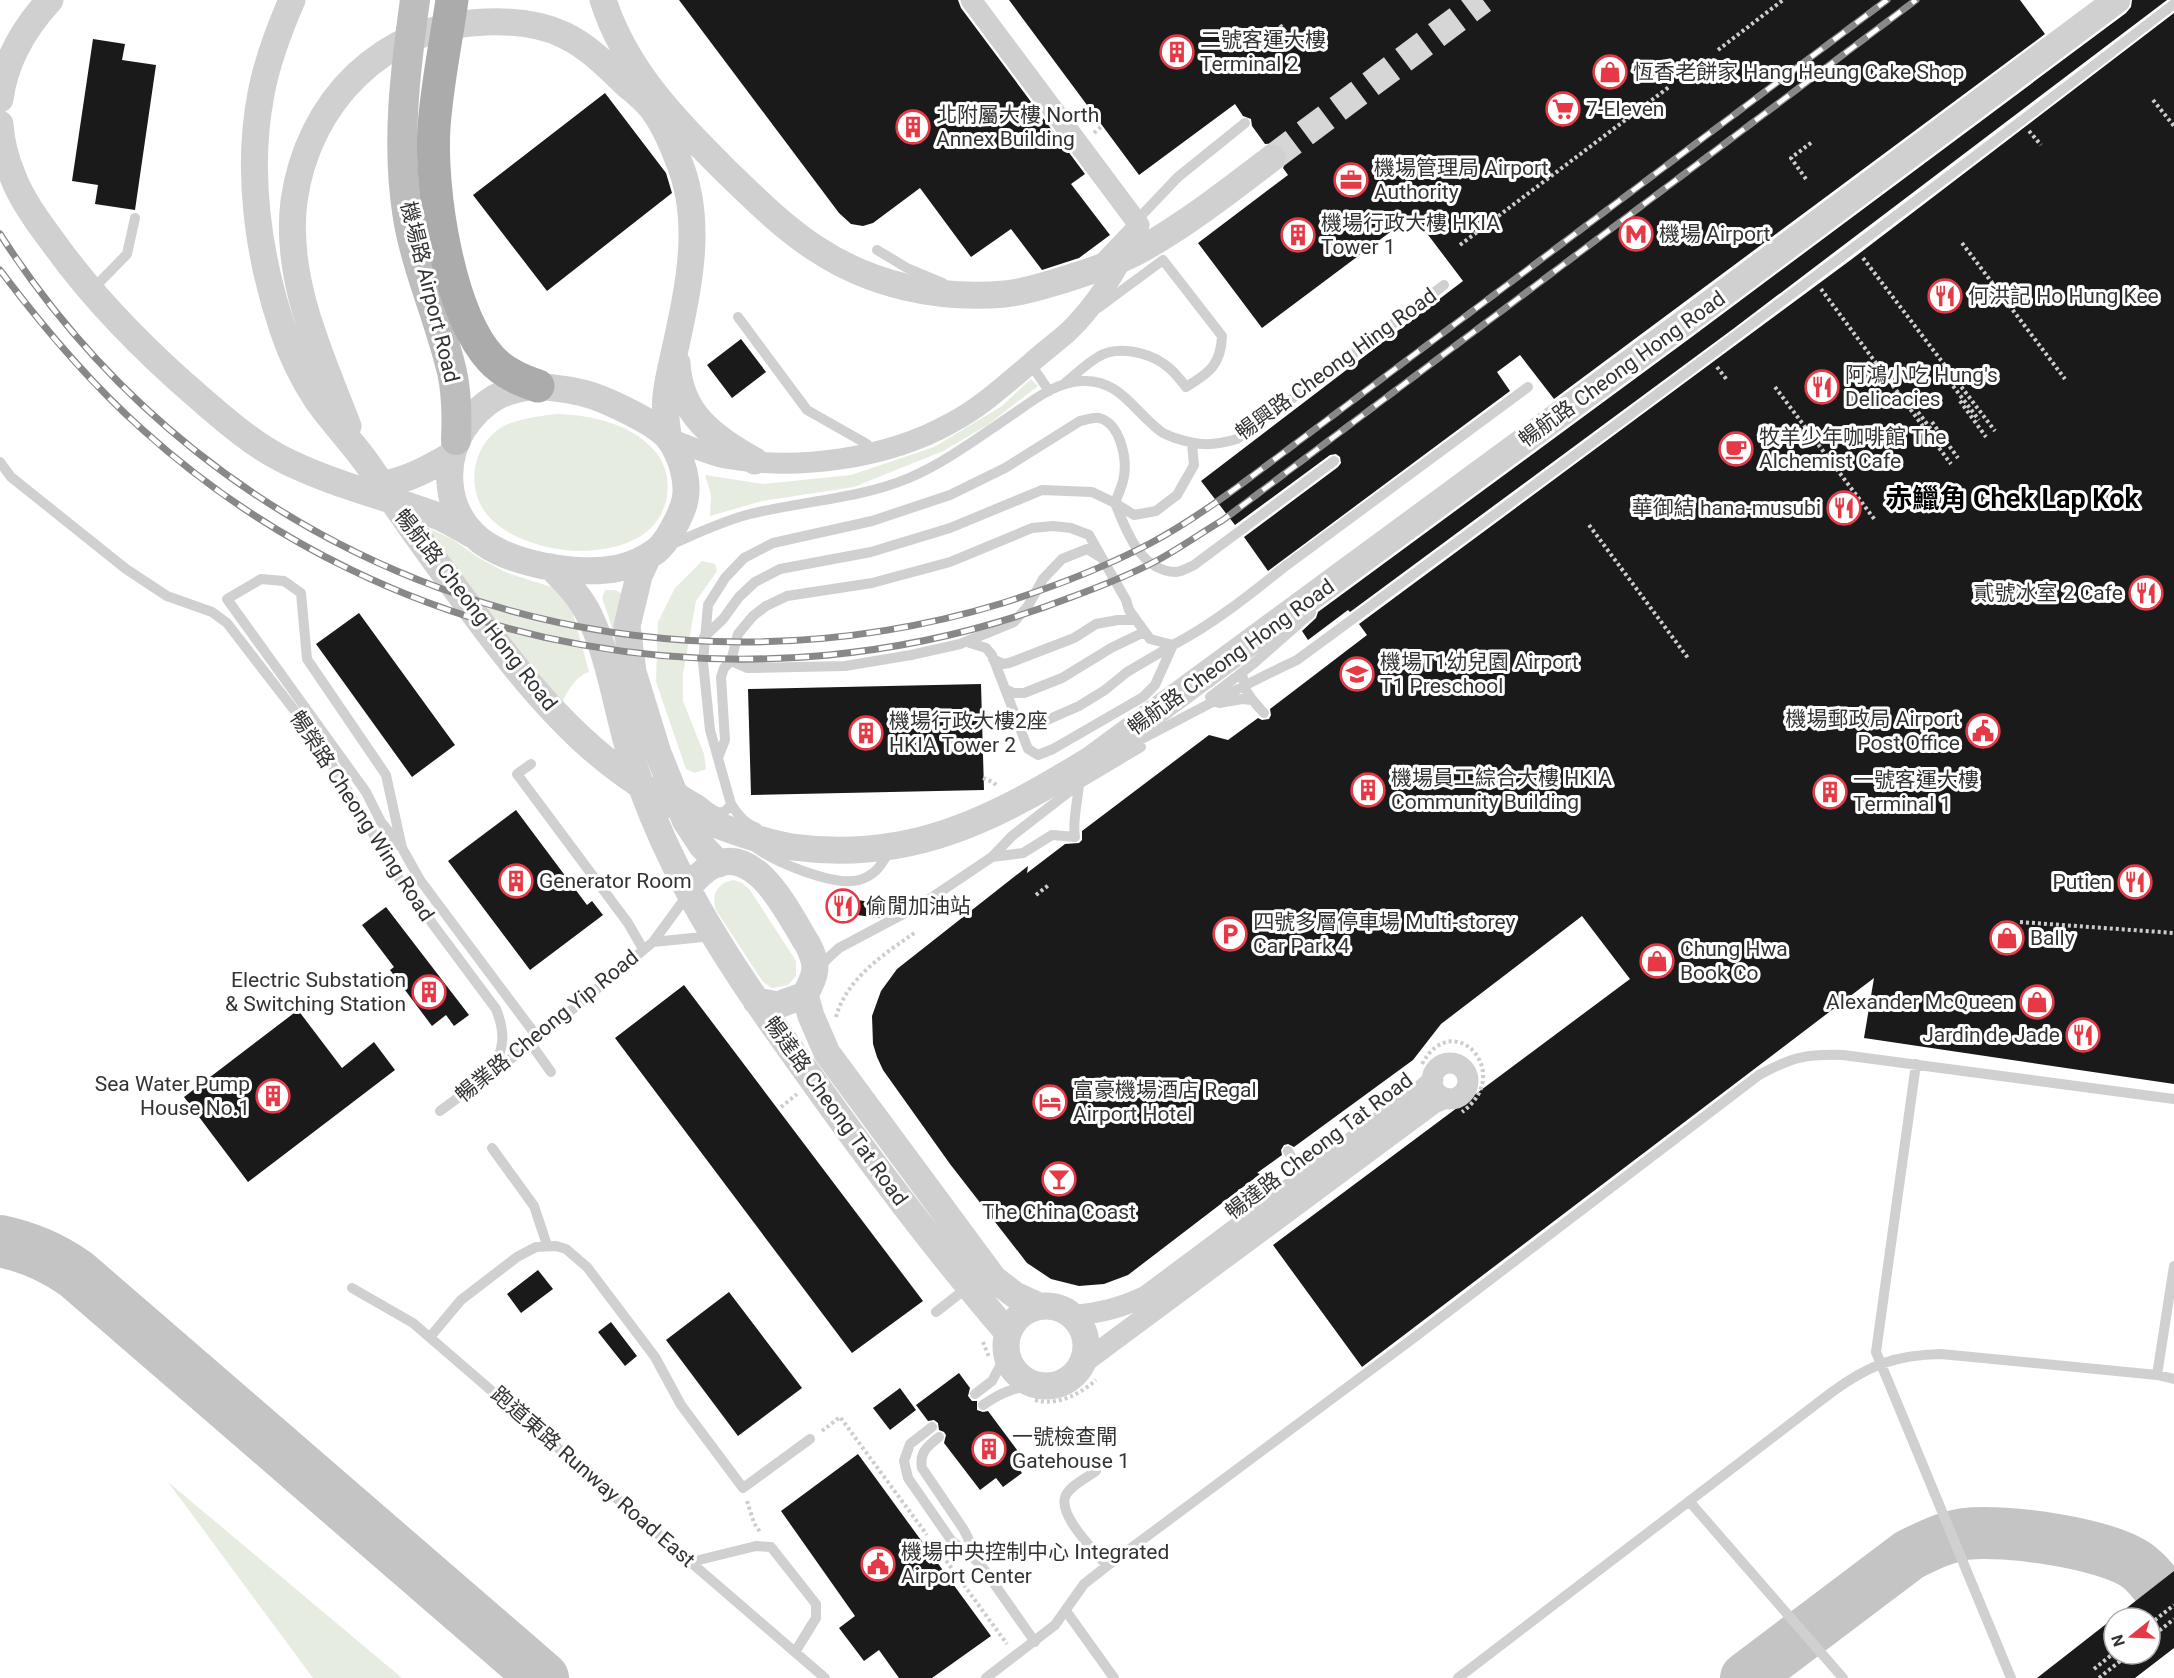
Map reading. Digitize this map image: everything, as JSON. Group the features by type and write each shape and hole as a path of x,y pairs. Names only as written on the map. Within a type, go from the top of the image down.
{"main road":[{"name":"機場路 Airport Road","path":"415,0 406,71 403,166 408,219 453,375 457,408 454,448"},
{"name":"機場路 Airport Road","path":"452,0 434,128 434,168 438,213 446,254 467,319 481,346 492,360 508,373 538,386"}],"street":[{"path":"0,99 12,56 29,25 50,0"},
{"path":"292,0 272,52 261,94 255,175 263,251 283,331 297,365 325,394"},
{"path":"603,0 617,38 635,69 684,130 776,218 825,254 855,270 896,286 931,292 1005,294 1084,273 1140,251 1180,226 1265,158"},
{"path":"472,534 459,514 451,495 449,477 454,448 475,412 504,392 520,387 538,386 585,393 654,426 669,439 724,458 810,462 873,452 901,444 950,424 996,393 1070,330 1087,310 1115,269 1138,225 971,0"},
{"name":"暢航路 Cheong Hong Road","path":"325,394 356,447 435,562 518,672 581,740 620,772 656,796 694,816 762,841 792,847 833,849 882,848 918,842 997,814 1037,792 1132,731 1323,595 2116,0"},
{"path":"325,394 296,265 293,233 294,202 303,160 315,130 332,102 353,78 378,57 405,41 436,29 467,22 499,21 531,25 562,34 590,50 650,106 681,165 689,197 693,230 692,263 666,387 665,419 669,439 680,460 685,478 685,498 680,514 639,576 627,626 639,697 658,753 688,826 719,864 710,867 688,890"},
{"path":"0,124 6,158 22,196 46,234 90,291 155,358 215,412 279,457 318,477 361,489 438,516 508,555 551,567 601,571 635,564 653,553"},
{"path":"676,347 677,374 693,415 721,441 754,461"},
{"path":"361,489 402,481 419,474 454,448"},
{"name":"暢達路 Cheong Tat Road","path":"551,567 569,586 590,616 632,759 660,834 713,936 756,1001 871,1161 968,1287 1024,1387 1046,1387 1068,1381 1076,1374 1090,1371 1434,1103 1452,1106"},
{"name":"暢達路 Cheong Tat Road","path":"719,864 742,864 753,869 769,885 813,954 810,986 811,1016 827,1053 994,1279 1015,1295 1039,1306 1062,1309 1072,1316 1106,1312 1146,1296 1423,1089 1426,1073"},
{"name":"暢達路 Cheong Tat Road","path":"756,1001 778,1005 810,986"},
{"name":"暢達路 Cheong Tat Road","path":"1426,1073 1436,1070 1445,1063 1456,1064 1465,1071 1467,1089 1452,1106"},
{"name":"暢達路 Cheong Tat Road","path":"1426,1073 1435,1091 1452,1106"},
{"path":"1004,1353 1015,1321 1026,1311 1039,1306"},
{"path":"1072,1316 1084,1333 1090,1371"}],"lane":[{"path":"1037,792 1297,660 1709,356 2035,112 2174,4"},
{"path":"1084,273 1109,251 1178,177 1246,125 1176,183 1138,225"},
{"path":"1065,383 1100,355 1115,351 1132,351 1150,356 1165,364 1186,387 1217,363 1222,336 1163,260 1163,235 1180,216 1265,158"},
{"path":"90,291 128,254 135,218"},
{"path":"877,250 907,268 936,281 976,294"},
{"path":"1070,330 1163,260"},
{"name":"暢興路 Cheong Hing Road","path":"653,553 721,523 748,514 865,492 909,478 963,448 1049,391 1065,383 1094,381 1106,384 1132,402 1161,432 1192,444 1216,445 1237,439 1316,383 1444,285"},
{"path":"738,317 807,410 867,444 873,452"},
{"path":"1030,363 1049,391"},
{"path":"1018,723 1028,726 1038,724 1079,706 1105,690 1127,672 1206,626 1528,387"},
{"path":"823,838 774,834 752,826 737,813 731,804 710,730 704,674 704,637 708,605 725,578 744,558 773,543 872,521 950,495 1005,468 1080,421 1100,418 1114,428 1125,459 1124,478 1115,503 1129,537 1148,561 1160,568 1178,573 1194,565 1334,461"},
{"path":"704,637 723,620 738,597 755,582 780,570 871,552 950,528 1042,490 1092,492 1134,515 1156,511 1177,495 1194,465 1192,444"},
{"name":"暢榮路 Cheong Wing Road","path":"0,462 11,477 126,569 167,596 212,612 227,623 315,737 394,872 496,1009 502,1026 502,1042 500,1056 492,1072"},
{"path":"718,758 725,740 721,677 724,668 731,661 738,634 753,616 766,606 787,596 872,583 939,565 1032,528 1053,526 1071,528 1089,535 1144,632 1150,639 1173,645"},
{"path":"731,661 747,668 845,666 911,655 967,642 1014,622 1028,606 1043,579 1062,559 1087,549 1102,558"},
{"path":"402,848 386,775 307,659 301,593 284,581 261,579 227,599 366,792 381,822 402,848 420,880 534,1041 551,1072"},
{"path":"1264,714 1252,700 1244,685 1242,669 1249,659 1323,595"},
{"path":"810,986 826,960 839,948 922,904 992,857 1011,836 1079,784 1150,741 1217,692 1323,595"},
{"path":"993,659 1003,664 1009,663 1074,638 1096,624 1136,620"},
{"path":"1005,689 1014,693 1024,693 1062,678 1144,632"},
{"path":"967,642 986,648 993,659 1028,749 1038,755 1143,697 1155,685 1173,645"},
{"path":"1205,707 1221,702 1252,700"},
{"path":"531,764 517,774 628,923 643,949"},
{"path":"671,783 701,801 766,855 811,874 844,882 857,881 880,868 888,853 886,842 878,836"},
{"path":"992,857 1023,853 1052,836 1075,837 1073,826 1079,784"},
{"path":"714,812 721,813 731,804"},
{"name":"暢業路 Cheong Yip Road","path":"440,1111 534,1041 653,942 688,890"},
{"name":"暢業路 Cheong Yip Road","path":"653,942 713,936"},
{"path":"986,1678 1055,1625 1084,1584 1107,1566 1411,1340 1759,1075 1785,1061 1818,1054 1843,1054 2174,1099"},
{"path":"1916,1064 1876,1352 2011,1678"},
{"path":"492,1148 534,1206 547,1245"},
{"path":"1288,1151 1304,1178"},
{"path":"430,1337 461,1300 517,1257 536,1247 547,1245 566,1249 587,1267 655,1357 681,1405 742,1488 810,1439"},
{"path":"2157,1375 2174,1266"},
{"path":"936,1312 968,1287"},
{"name":"跑道東路 Runway Road East","path":"352,1288 413,1323 430,1337 825,1678"},
{"path":"975,1394 992,1382 1004,1353"},
{"path":"1458,1678 1832,1392 1880,1363 1897,1357 1917,1354 1941,1354 2157,1375 2174,1379"},
{"path":"983,1404 1000,1393 1024,1387"},
{"path":"932,1427 910,1444 904,1461 908,1478 951,1540 981,1565"},
{"path":"939,1437 925,1448 921,1468 964,1530 981,1565 1035,1642"},
{"path":"1096,1471 1067,1492 1064,1503 1067,1516 1107,1566"},
{"path":"1689,1501 1843,1678"},
{"path":"691,1562 756,1546 771,1547 816,1604 816,1618 795,1652"},
{"path":"1066,1611 1114,1678"}],"path":[{"path":"1718,50 1783,0"},
{"path":"1280,26 1295,44"},
{"path":"1460,245 1669,87"},
{"path":"2154,100 2174,126"},
{"path":"1806,179 1791,158 1812,142"},
{"path":"1962,243 2065,379"},
{"path":"1861,256 1995,431"},
{"path":"1820,287 1951,464"},
{"path":"1953,386 1979,420"},
{"path":"1775,387 1875,520"},
{"path":"1960,401 1986,437"},
{"path":"1918,412 1943,445"},
{"path":"1932,422 1958,458"},
{"path":"1589,525 1688,658"},
{"path":"1036,895 1050,884"},
{"path":"2020,922 2174,933"},
{"path":"836,1019 840,1001 863,973 889,950 916,932"},
{"name":"暢達路 Cheong Tat Road","path":"1426,1073 1435,1048 1449,1041 1464,1043 1475,1052 1483,1068 1484,1080 1475,1102 1452,1106"},
{"path":"782,1107 798,1093"},
{"path":"977,1334 987,1349 988,1356 1004,1353"},
{"path":"1024,1387 1028,1399 1041,1402 1064,1400 1084,1391 1090,1371"},
{"path":"810,1439 840,1417 1011,1649"},
{"path":"742,1488 754,1523 771,1547"},
{"path":"2162,1614 2174,1605"},
{"path":"2162,1628 2174,1619"},
{"path":"2094,1669 2102,1663"},
{"path":"2099,1678 2114,1666"}],"shaded area":[{"path":"1031,379 1038,386 986,426 943,451 854,487 762,501 710,516 711,495 705,475 763,484 851,475 934,447 1002,406"},
{"path":"557,414 583,416 608,422 633,433 653,449 665,470 667,493 660,515 645,533 608,548 588,551 555,548 537,544 506,531 483,509 475,485 475,473 481,449 488,439 508,424"},
{"path":"412,521 452,539 479,558 507,573 558,589 572,609 589,672 575,682 560,706"},
{"path":"702,561 715,564 717,571 696,601 683,674 683,701 704,754 706,769 695,773 686,769 656,682 658,622 675,588"},
{"path":"605,590 615,590 623,594 620,676 611,624 602,598"},
{"path":"734,880 750,890 796,961 796,976 788,985 772,988 763,982 716,910 714,899 717,890 728,881"},
{"path":"168,1482 402,1678 313,1678"}],"building":[{"name":"北附屬大樓 North Annex Building","path":"679,0 958,0 961,8 1085,174 1071,184 1110,235 1079,258 1042,270 1011,229 971,257 920,188 873,223 863,226 851,224 839,213"},
{"path":"1009,0 2020,0 2045,34 1554,399 1520,355 1497,372 1510,391 1268,571 1244,537 1338,467 1341,463 1340,457 1336,454 1330,455 1235,525 1201,481 1463,281 1413,215 1262,328 1198,243 1288,175 1283,168 1288,157 1284,148 1277,143 1265,144 1252,126 1251,119 1243,116 1235,104 1139,175"},
{"path":"2132,0 2167,0 1733,329 1350,612 1348,610 1308,640 1302,631 1316,618 1318,612 2126,13 2131,7"},
{"name":"一號客運大樓 Terminal 1","path":"2174,13 2174,1084 1864,1038 1874,978 1362,1367 1273,1245 1630,979 1582,916 1441,1024 1413,1060 1294,1147 1284,1145 1281,1150 1282,1155 1257,1173 1260,1174 1128,1275 1104,1284 1079,1286 1051,1279 1027,1263 950,1164 883,1070 877,1057 873,1044 872,1016 881,991 897,969 1028,866 1027,873 1065,844 1079,843 1082,840 1082,831 1209,735 1228,740 1258,718 1269,719 1270,709 1367,635 1359,624 1852,259"},
{"path":"93,39 125,44 122,60 156,65 135,210 95,204 98,185 72,181"},
{"path":"605,93 666,173 672,193 547,291 473,195"},
{"path":"741,339 766,372 732,398 707,365"},
{"path":"359,613 455,745 412,777 316,644"},
{"name":"機場行政大樓2座 HKIA Tower 2","path":"981,684 984,790 751,795 748,689"},
{"name":"Generator Room","path":"516,810 587,905 592,901 603,915 530,970 448,861"},
{"path":"837,897 885,904 884,916 879,918 835,912"},
{"name":"Electric Substation & Switching Station","path":"386,907 469,1015 454,1026 446,1015 432,1026 390,970 394,967 362,925"},
{"path":"684,985 923,1301 852,1353 615,1038"},
{"name":"Sea Water Pump House No.1","path":"298,1010 342,1068 374,1042 395,1070 248,1182 184,1097"},
{"path":"538,1270 553,1289 521,1313 507,1294"},
{"path":"729,1292 802,1388 738,1436 666,1340"},
{"path":"611,1322 637,1356 625,1366 598,1332"},
{"path":"959,1373 970,1388 968,1396 972,1401 977,1401 977,1410 988,1411 1023,1458 1015,1464 1022,1473 1003,1487 996,1478 980,1490 944,1443 946,1435 939,1430 938,1423 934,1420 928,1421 916,1405"},
{"path":"900,1388 916,1410 890,1430 873,1408"},
{"name":"機場中央控制中心 Integrated Airport Center","path":"858,1454 991,1636 932,1678 899,1678 879,1650 864,1661 839,1628 855,1616 781,1511"},
{"path":"2174,1571 2174,1648 2162,1657 2162,1606 2129,1606"},
{"path":"2102,1627 2102,1666 2151,1666 2135,1678 2037,1678"}],"taxiway":[{"path":"0,1241 40,1253 76,1274 543,1678"},
{"path":"1746,1678 1909,1555 1958,1535 1982,1533 2029,1536 2104,1551 2124,1558 2144,1571 2174,1609"}],"tunnel":[{"path":"1272,158 1483,0"}],"railway":[{"path":"0,234 89,351 194,450 312,529 440,588 575,626 716,642 860,634 1022,597 1114,561 1176,529 1251,477 1887,0"},
{"path":"0,270 67,353 143,430 242,507 350,569 464,615 582,645 704,658 827,655 949,635 1080,594 1136,571 1174,551 1223,520 1916,0"}],"place":[{"name":"二號客運大樓 Terminal 2","path":"1177,52"},
{"name":"恆香老餅家 Hang Heung Cake Shop","path":"1610,72"},
{"name":"7-Eleven","path":"1563,109"},
{"name":"北附屬大樓 North Annex Building","path":"913,127"},
{"name":"機場管理局 Airport Authority","path":"1351,180"},
{"name":"機場 Airport","path":"1636,234"},
{"name":"機場行政大樓 HKIA Tower 1","path":"1298,235"},
{"name":"何洪記 Ho Hung Kee","path":"1945,296"},
{"name":"阿鴻小吃 Hung's Delicacies","path":"1822,387"},
{"name":"牧羊少年咖啡館 The Alchemist Cafe","path":"1736,449"},
{"name":"華御結 hana-musubi","path":"1844,508"},
{"name":"貳號冰室 2 Cafe","path":"2146,593"},
{"name":"機場T1幼兒園 Airport T1 Preschool","path":"1357,674"},
{"name":"機場郵政局 Airport Post Office","path":"1983,731"},
{"name":"機場行政大樓2座 HKIA Tower 2","path":"866,733"},
{"name":"機場員工綜合大樓 HKIA Community Building","path":"1368,790"},
{"name":"一號客運大樓 Terminal 1","path":"1830,792"},
{"name":"Generator Room","path":"516,881"},
{"name":"Putien","path":"2135,882"},
{"name":"偷閒加油站","path":"843,906"},
{"name":"四號多層停車場 Multi-storey Car Park 4","path":"1230,934"},
{"name":"Bally","path":"2007,938"},
{"name":"Chung Hwa Book Co","path":"1657,961"},
{"name":"Electric Substation & Switching Station","path":"429,992"},
{"name":"Alexander McQueen","path":"2037,1002"},
{"name":"Jardin de Jade","path":"2083,1035"},
{"name":"Sea Water Pump House No.1","path":"273,1096"},
{"name":"富豪機場酒店 Regal Airport Hotel","path":"1050,1102"},
{"name":"The China Coast","path":"1059,1179"},
{"name":"一號檢查閘 Gatehouse 1","path":"989,1449"},
{"name":"機場中央控制中心 Integrated Airport Center","path":"878,1564"}],"district":[{"name":"赤鱲角 Chek Lap Kok","path":"2012,499"}]}
